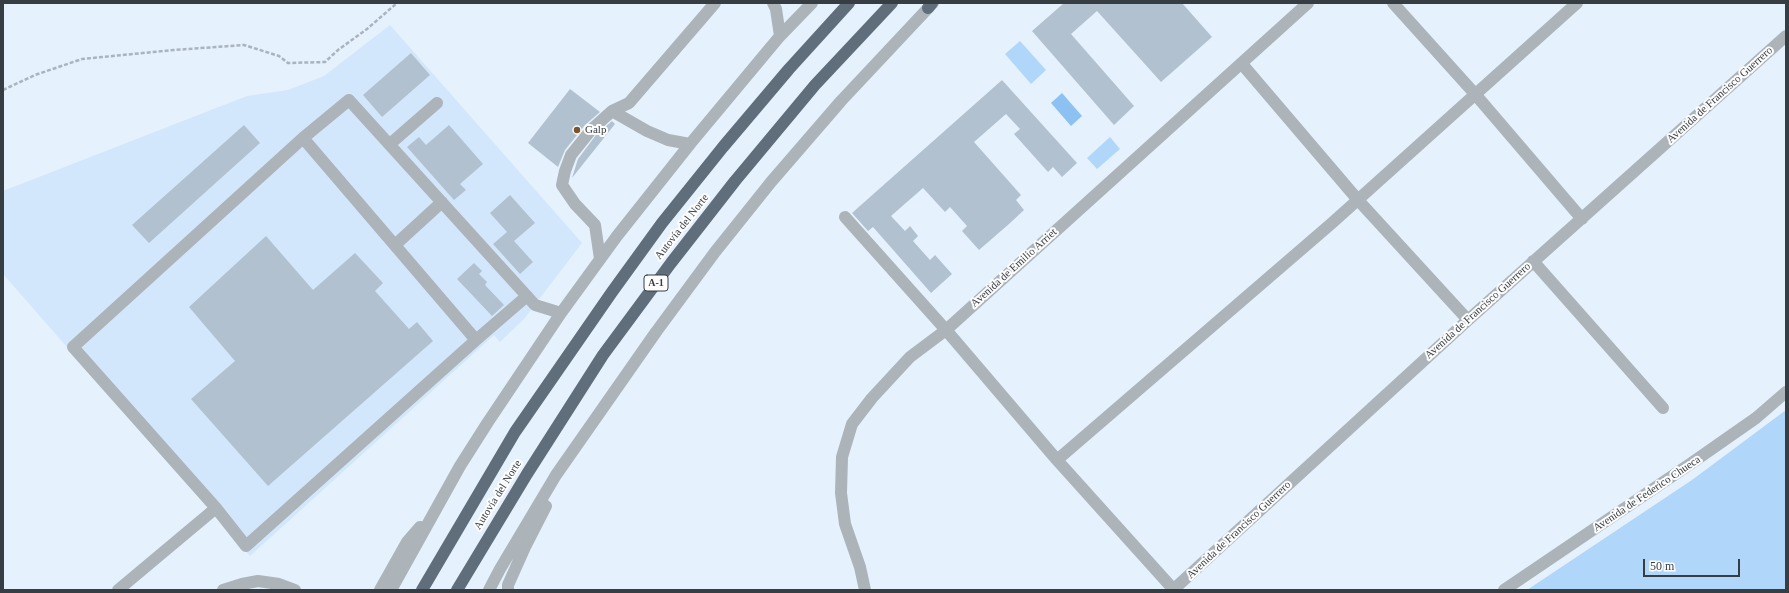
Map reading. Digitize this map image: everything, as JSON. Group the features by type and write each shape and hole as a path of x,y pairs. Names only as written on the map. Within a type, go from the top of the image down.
{"highway":[{"name":"Autovía del Norte","path":"422,590 515,432 612,292 662,223 723,147 789,69 849,3"},
{"name":"Autovía del Norte","path":"457,590 474,559 565,412 603,355 666,269 735,180 815,85 892,3"}],"street":[{"path":"600,259 595,225 575,204 562,185 571,155 591,130 612,111 629,103 715,3"},
{"path":"773,3 776,9 780,36"},
{"path":"796,20 799,3"},
{"path":"391,590 436,508 488,422 561,313 600,259 690,144 780,36 812,3"},
{"path":"1394,3 1582,218"},
{"path":"1057,460 1358,200 1577,3"},
{"path":"489,590 556,475 656,332 715,252 771,182 841,101 931,5"},
{"name":"Avenida de Emilio Arriet","path":"865,590 860,567 845,524 841,493 842,457 852,424 872,398 910,357 946,330 1242,64 1302,5"},
{"name":"Avenida de Francisco Guerrero","path":"1174,590 1468,320 1786,36"},
{"path":"1242,64 1358,200 1468,320"},
{"path":"527,296 246,546 216,508 73,347 303,138 350,100 390,144 442,202 527,296 535,305 561,313"},
{"path":"390,144 437,104"},
{"path":"612,111 648,131 668,140 690,144"},
{"path":"303,138 476,340"},
{"path":"395,245 442,202"},
{"path":"845,216 946,330 1057,460 1174,590"},
{"path":"1533,262 1662,408"},
{"name":"Avenida de Federico Chueca","path":"1504,590 1706,454 1756,418 1786,392"},
{"path":"508,590 526,547 552,496 600,413"},
{"path":"118,590 216,508"},
{"path":"380,590 407,542 436,508"},
{"path":"860,567 874,590"},
{"path":"224,590 258,581 279,584 295,590"}],"path":[{"path":"3,90 35,75 82,59 174,50 244,45 279,56 288,63 325,62 397,3"}],"shaded area":[{"path":"390,25 582,243 524,319 500,342 494,335 250,556 3,274 3,191 247,96 288,90 324,76"},
{"path":"1020,41 1046,70 1031,84 1005,54"},
{"path":"1062,93 1082,116 1071,126 1051,103"},
{"path":"1110,137 1120,149 1097,169 1087,158"},
{"path":"1786,410 1786,590 1527,590 1692,480"}],"building":[{"path":"1064,3 1182,3 1212,37 1161,82 1097,11 1071,34 1134,106 1114,125 1032,31"},
{"path":"411,53 430,75 382,117 363,95"},
{"path":"1002,80 1077,163 1062,177 1053,167 1048,172 1014,134 1020,129 1006,114 974,142 1021,195 1016,200 1024,210 979,250 962,231 967,226 950,207 945,212 923,188 891,216 905,231 910,226 918,236 913,241 930,260 935,255 952,274 931,293 873,227 868,231 852,213"},
{"path":"570,89 600,112 585,125 565,150 558,167 528,143"},
{"path":"612,121 615,124 572,178 578,159 596,135"},
{"path":"244,125 260,143 149,243 132,225"},
{"path":"449,125 483,164 460,184 466,190 454,200 407,147 419,137 426,145"},
{"path":"510,195 535,223 514,241 533,262 520,274 493,244 507,232 490,213"},
{"path":"266,236 313,290 355,253 383,283 375,291 409,329 417,322 433,341 268,486 191,399 235,361 189,307"},
{"path":"474,263 482,271 479,274 487,282 485,285 504,305 492,316 457,279"}],"place":[{"name":"Galp","path":"577,130"}]}
